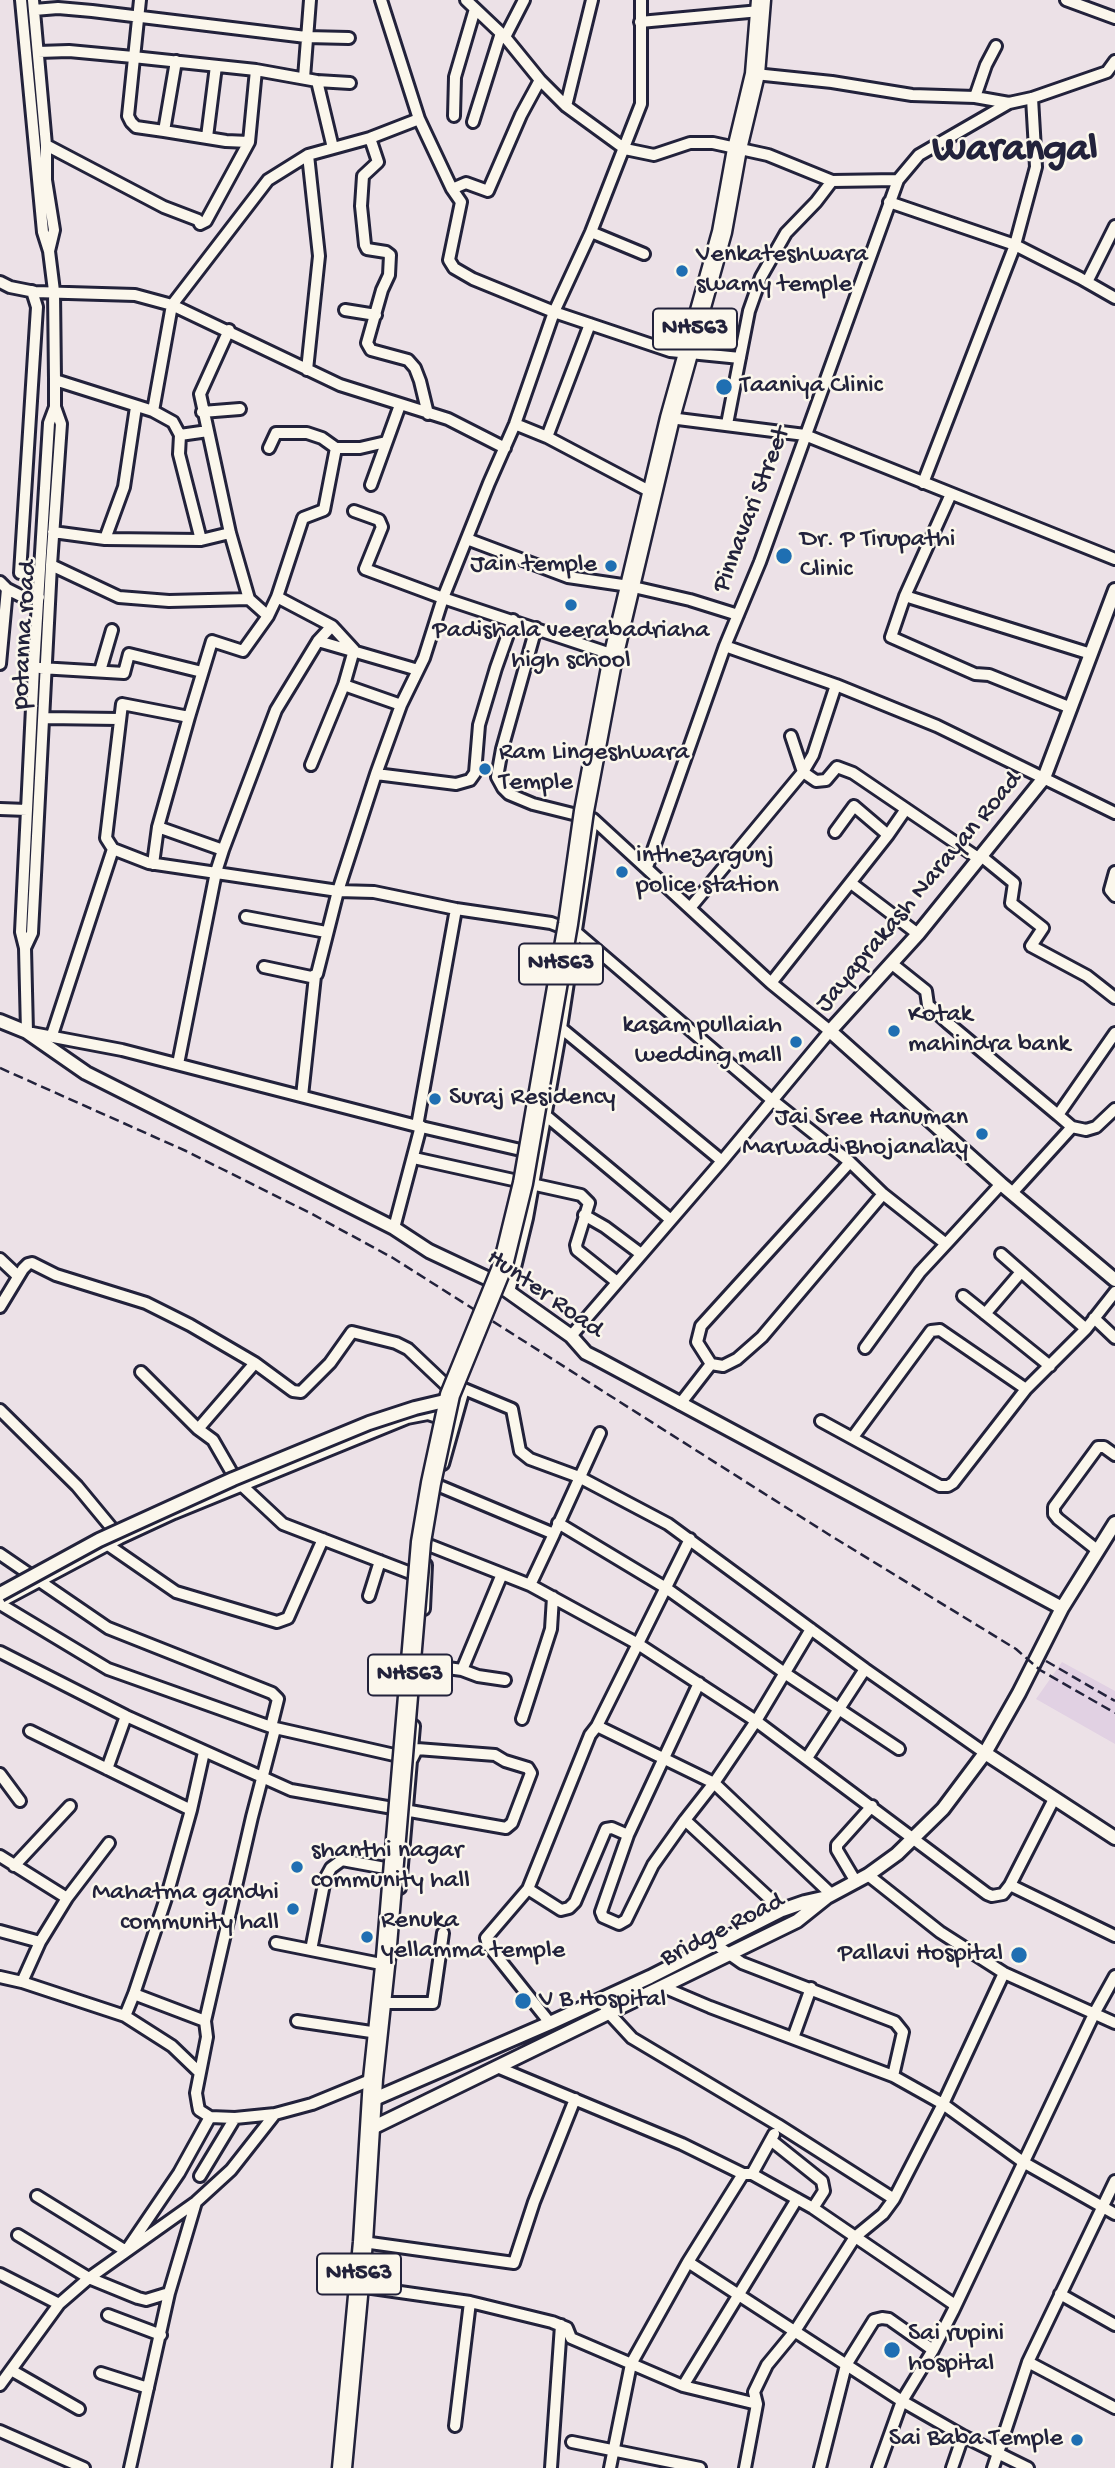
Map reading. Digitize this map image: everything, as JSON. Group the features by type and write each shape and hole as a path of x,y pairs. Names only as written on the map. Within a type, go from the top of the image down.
{"highway":[{"name":"NH563","path":"342,2468 363,2242 373,2079 382,2003 421,1542 449,1400 503,1265 523,1183 568,924 584,811 613,659 670,418 722,232 737,149 755,74 760,6"}],"street":[{"name":"potanna road","path":"21,0 43,232 50,251"},
{"path":"140,0 128,116 131,122 136,127 249,142"},
{"path":"304,78 310,0"},
{"path":"381,0 419,119 452,189 461,202 449,260 454,268 554,312 670,351 740,358"},
{"path":"473,122 503,35 524,0"},
{"path":"566,106 592,0"},
{"path":"302,1096 315,975 338,891 376,774 401,705 424,658 443,598 515,424 554,312 591,232 641,104 640,0"},
{"path":"1066,0 1115,18"},
{"path":"471,3 566,106 625,149 653,155 690,143 713,142 768,155 832,181 898,180"},
{"path":"454,116 456,77 471,3"},
{"name":"potanna road","path":"25,948 32,933 61,424 55,407 55,380 41,292 54,230 46,180 46,145 33,5"},
{"path":"33,5 306,37 349,38"},
{"path":"640,22 760,6"},
{"path":"975,97 996,46"},
{"path":"38,52 69,51 176,61 256,70 317,81 350,83"},
{"path":"164,131 176,61"},
{"path":"207,137 216,66"},
{"path":"755,74 912,94 975,97 1009,103 1032,98 1113,68"},
{"path":"46,145 163,207 198,220 200,224 206,221 249,142 256,70"},
{"path":"452,189 466,183 488,191 521,115 540,80"},
{"path":"317,81 333,148"},
{"path":"923,483 1015,245 1037,167 1032,98"},
{"name":"Pinnavari Street","path":"647,867 724,646 760,562 898,180 919,155 1009,103"},
{"path":"153,411 172,304 268,180 308,155 370,138 419,119"},
{"path":"370,138 378,162 363,176 361,206 365,245 367,249 386,251 390,255 389,275 382,290 367,343 368,348 408,360 415,368 420,381 428,414"},
{"path":"307,370 319,256 308,155"},
{"path":"727,424 743,332 761,277 786,233 832,181"},
{"path":"889,202 1015,245 1115,298"},
{"path":"1087,282 1115,226"},
{"path":"591,232 644,254"},
{"path":"0,282 10,287 41,292 135,295 172,304 340,385 448,419 505,448"},
{"path":"20,573 37,307 41,292"},
{"path":"345,310 376,316"},
{"path":"547,437 590,324"},
{"path":"229,330 200,394 202,412 230,533 249,599 268,616"},
{"path":"55,380 153,411 173,422 180,435 179,454 201,540"},
{"path":"371,485 400,405"},
{"name":"potanna road","path":"22,1030 25,948 21,932 20,810 34,667 31,597 49,423 55,407"},
{"path":"105,539 124,486 136,407"},
{"path":"202,412 240,410"},
{"path":"670,418 806,435 1115,559"},
{"path":"515,424 547,437 653,493"},
{"path":"180,435 208,431"},
{"path":"269,448 275,433 307,433 336,448 360,448 386,442"},
{"path":"153,864 158,827 212,641 243,651 268,616 278,597 303,518 324,510 336,448"},
{"path":"951,494 905,596 891,637 975,674 989,675 1071,708"},
{"path":"354,511 379,520 382,527 365,569 536,628 613,659"},
{"path":"53,532 105,539 201,540 230,533"},
{"path":"467,539 568,577 629,586 690,600 738,615"},
{"path":"51,565 119,597 169,601 249,599"},
{"path":"0,664 4,586 31,597"},
{"name":"Jayaprakash Narayan Road","path":"1115,590 1044,778 918,934 830,1031 1115,1280"},
{"path":"905,596 1091,654"},
{"path":"278,597 332,626 354,650"},
{"path":"376,774 456,784 470,780 475,773 480,725 513,620"},
{"path":"178,1064 216,872 223,850 276,710 318,640 332,626"},
{"path":"536,628 502,749 497,777 509,794 533,804 593,819 771,983 830,1031 571,1336"},
{"path":"100,671 112,630"},
{"path":"318,640 418,670"},
{"path":"724,646 836,685 937,726 1115,813"},
{"path":"310,765 344,685 354,650"},
{"path":"34,667 124,673 129,654 202,672"},
{"path":"344,685 401,705"},
{"path":"690,908 803,772 813,755 836,685"},
{"path":"189,718 122,704 106,838 113,849 153,864 338,891 373,892 456,909 551,923 577,933 850,1163 883,1194 946,1244"},
{"path":"45,718 119,719"},
{"path":"791,736 803,772 816,781 826,780 834,769 841,768 853,773 1014,883 1011,903 1043,928 1031,946 1087,976 1115,998"},
{"path":"835,832 854,806 888,835"},
{"path":"0,808 20,810"},
{"path":"771,983 906,809"},
{"path":"509,1292 533,1185 561,1028 593,819"},
{"path":"158,827 223,850"},
{"path":"52,1035 113,849"},
{"path":"1115,872 1110,890 1115,896"},
{"path":"851,883 918,934"},
{"path":"394,1228 414,1158 456,909"},
{"path":"246,917 326,932"},
{"path":"891,963 926,991 928,1006 1072,1126 1086,1130 1096,1127 1115,1109"},
{"path":"264,967 315,975"},
{"name":"Hunter Road","path":"0,1021 22,1030 86,1073 394,1228 429,1251 495,1282 571,1336 586,1353 1062,1608"},
{"path":"561,1028 722,1161"},
{"path":"22,1030 178,1064 538,1154"},
{"path":"1058,1115 1115,1034"},
{"path":"544,1114 671,1220"},
{"path":"865,1348 920,1272 946,1244 1072,1126"},
{"path":"414,1158 581,1195 589,1202 576,1245 577,1250 617,1282"},
{"path":"850,1163 701,1326 697,1342 711,1364 723,1366 737,1359 762,1337 883,1194"},
{"path":"584,1215 606,1227 641,1254"},
{"path":"1001,1254 1086,1329"},
{"path":"0,1259 18,1276"},
{"path":"0,1307 18,1276 32,1263 55,1275 146,1303 255,1363 293,1391 301,1392 330,1363 352,1332 396,1343 408,1349 457,1392 464,1389 512,1409 520,1451 530,1459 579,1477 668,1524 865,1669 985,1753 1115,1838"},
{"path":"985,1314 1021,1272"},
{"path":"821,1420 940,1486 948,1486 1026,1389 1086,1329 1115,1292"},
{"path":"963,1296 1049,1366"},
{"path":"1094,1318 1115,1338"},
{"path":"853,1437 931,1331 940,1330 1026,1389"},
{"path":"198,1429 255,1363"},
{"path":"680,1404 711,1364"},
{"path":"141,1372 198,1429 213,1440 227,1467 282,1524 427,1580"},
{"path":"276,1943 391,1971 409,1811 427,1580 426,1544 437,1485 464,1389"},
{"path":"0,1594 99,1540 233,1479 369,1423 449,1400"},
{"path":"0,1409 77,1486 120,1538"},
{"path":"0,1603 120,1538 174,1513 416,1415 428,1414 455,1422"},
{"path":"530,1585 600,1433"},
{"path":"1097,1550 1058,1519 1054,1514 1054,1507 1098,1447 1104,1447 1115,1455"},
{"path":"437,1485 554,1534"},
{"path":"558,1522 666,1588 786,1674 899,1749"},
{"name":"Bridge Road","path":"370,2129 797,1921 829,1896 897,1854 943,1809 985,1753 1062,1608 1113,1529"},
{"path":"108,1545 176,1592 277,1622 288,1618 323,1539"},
{"path":"550,2023 485,1938 528,1889 590,1735 597,1726 690,1539"},
{"path":"426,1544 530,1585 638,1644 756,1721 915,1837 987,1894 1003,1894 1010,1885 1054,1799"},
{"path":"0,1554 108,1628 272,1693 278,1699 263,1778 248,1830 205,2021 207,2037 197,2093 200,2110 210,2117 235,2118 275,2114 312,2104 373,2079"},
{"path":"369,1596 380,1561"},
{"path":"462,1670 502,1574"},
{"path":"522,1719 551,1629 553,1597"},
{"path":"0,1603 108,1669 273,1728 412,1759"},
{"path":"699,1683 628,1835 601,1912 603,1917 619,1924 625,1920 653,1866 756,1721 811,1629"},
{"path":"0,1652 126,1716 291,1790 506,1828 512,1823 531,1773 528,1768 495,1755 417,1749 412,1759"},
{"path":"419,1664 505,1680"},
{"path":"807,1758 865,1669"},
{"path":"107,1769 126,1716"},
{"path":"597,1726 714,1783 829,1896"},
{"path":"30,1731 191,1810"},
{"path":"125,2016 135,1994 168,1892 204,1752"},
{"path":"0,1774 20,1801"},
{"path":"13,1866 69,1806"},
{"path":"872,1806 837,1845 837,1850 862,1878 1004,1973 1115,2023"},
{"path":"685,1820 782,1910"},
{"path":"528,1889 561,1910 569,1908 575,1902 606,1829 612,1828 628,1835"},
{"path":"22,1982 40,1942 66,1898 109,1843"},
{"path":"0,1856 66,1898"},
{"path":"311,1950 325,1879 331,1868 342,1860 402,1871"},
{"path":"1010,1885 1115,1936"},
{"name":"Bridge Road","path":"372,2100 550,2023 782,1910 829,1896"},
{"path":"0,1931 40,1942"},
{"path":"382,2003 433,2003 443,1933"},
{"path":"715,1944 741,1963 811,1988 899,2025 903,2032 893,2076"},
{"path":"745,2468 757,2404 754,2392 767,2365 795,2331 855,2238 883,2214 894,2199 943,2104 1004,1973"},
{"path":"878,2468 902,2401 933,2350 1095,2012 1115,1976"},
{"path":"0,1977 125,2016 172,2046 199,2072"},
{"path":"663,1987 893,2076 943,2104 1023,2162 1115,2214"},
{"path":"793,2038 811,1988"},
{"path":"135,1994 205,2021"},
{"path":"601,1999 608,2012 632,2038 778,2125 894,2199"},
{"path":"297,2021 378,2033"},
{"path":"496,2067 682,2144 797,2199 955,2305"},
{"path":"363,2242 514,2263 534,2202 575,2099"},
{"path":"0,2385 60,2304 126,2250 196,2202 231,2169 275,2114"},
{"path":"126,2250 179,2172 210,2117"},
{"path":"200,2176 235,2118"},
{"path":"610,2468 631,2364 688,2262 772,2141 778,2125"},
{"path":"772,2141 822,2181 824,2191 813,2208"},
{"path":"992,2468 1028,2362 1115,2181"},
{"path":"37,2196 126,2250"},
{"path":"683,2386 797,2199"},
{"path":"130,2468 169,2293 196,2202"},
{"path":"18,2235 89,2278 146,2300 169,2293"},
{"path":"688,2262 902,2401 963,2436 1028,2468"},
{"path":"0,2274 60,2304"},
{"path":"358,2286 470,2302 527,2314 561,2325 567,2328 571,2338 683,2386 757,2404"},
{"path":"1060,2294 1115,2325"},
{"path":"455,2426 470,2302"},
{"path":"108,2315 161,2335"},
{"path":"820,2468 846,2365 874,2320 890,2319 933,2350"},
{"path":"551,2468 561,2325"},
{"path":"1028,2362 1115,2408"},
{"path":"11,2371 79,2409"},
{"path":"101,2373 148,2388"},
{"path":"0,2431 84,2468"},
{"path":"952,2468 963,2436"},
{"path":"572,2442 700,2468"}],"shaded area":[{"path":"1062,1662 1115,1691 1115,1744 1036,1699"}],"railway":[{"path":"0,1068 186,1151 393,1258 828,1534 1016,1649 1040,1670 1115,1713"},
{"path":"1046,1661 1115,1701"}],"place":[{"name":"Venkateshwara swamy temple","path":"682,271"},
{"name":"Taaniya Clinic","path":"724,387"},
{"name":"Dr. P Tirupathi Clinic","path":"784,556"},
{"name":"Jain temple","path":"611,566"},
{"name":"Padishala veerabadriaha high school","path":"571,605"},
{"name":"Ram Lingeshwara Temple","path":"485,769"},
{"name":"inthezargunj police station","path":"622,872"},
{"name":"Kotak mahindra bank","path":"894,1031"},
{"name":"kasam pullaiah wedding mall","path":"796,1042"},
{"name":"Suraj Residency","path":"435,1099"},
{"name":"Jai Sree Hanuman Marwadi Bhojanalay","path":"982,1134"},
{"name":"shanthi nagar community hall","path":"297,1867"},
{"name":"Mahatma gandhi community hall","path":"293,1909"},
{"name":"Renuka yellamma temple","path":"367,1937"},
{"name":"Pallavi Hospital","path":"1019,1955"},
{"name":"V B Hospital","path":"523,2001"},
{"name":"Sai rupini hospital","path":"892,2350"},
{"name":"Sai Baba Temple","path":"1077,2440"}],"district":[{"name":"Warangal","path":"1015,152"}]}
